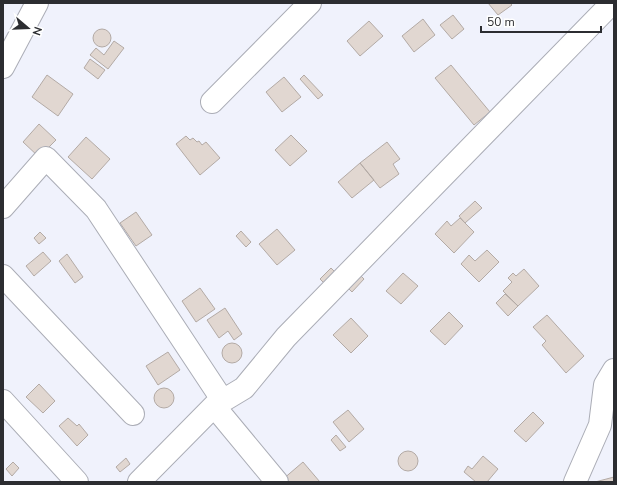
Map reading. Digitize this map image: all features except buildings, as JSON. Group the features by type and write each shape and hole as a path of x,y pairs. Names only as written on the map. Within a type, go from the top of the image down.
{"street":[{"path":"3,67 37,3"},
{"path":"212,102 310,3"},
{"path":"140,482 219,404 244,388 286,337 612,3"},
{"path":"3,207 46,158 96,209 219,404 277,482"},
{"path":"3,276 133,414"},
{"path":"575,482 600,425 604,385 614,370"},
{"path":"3,401 77,482"}]}
